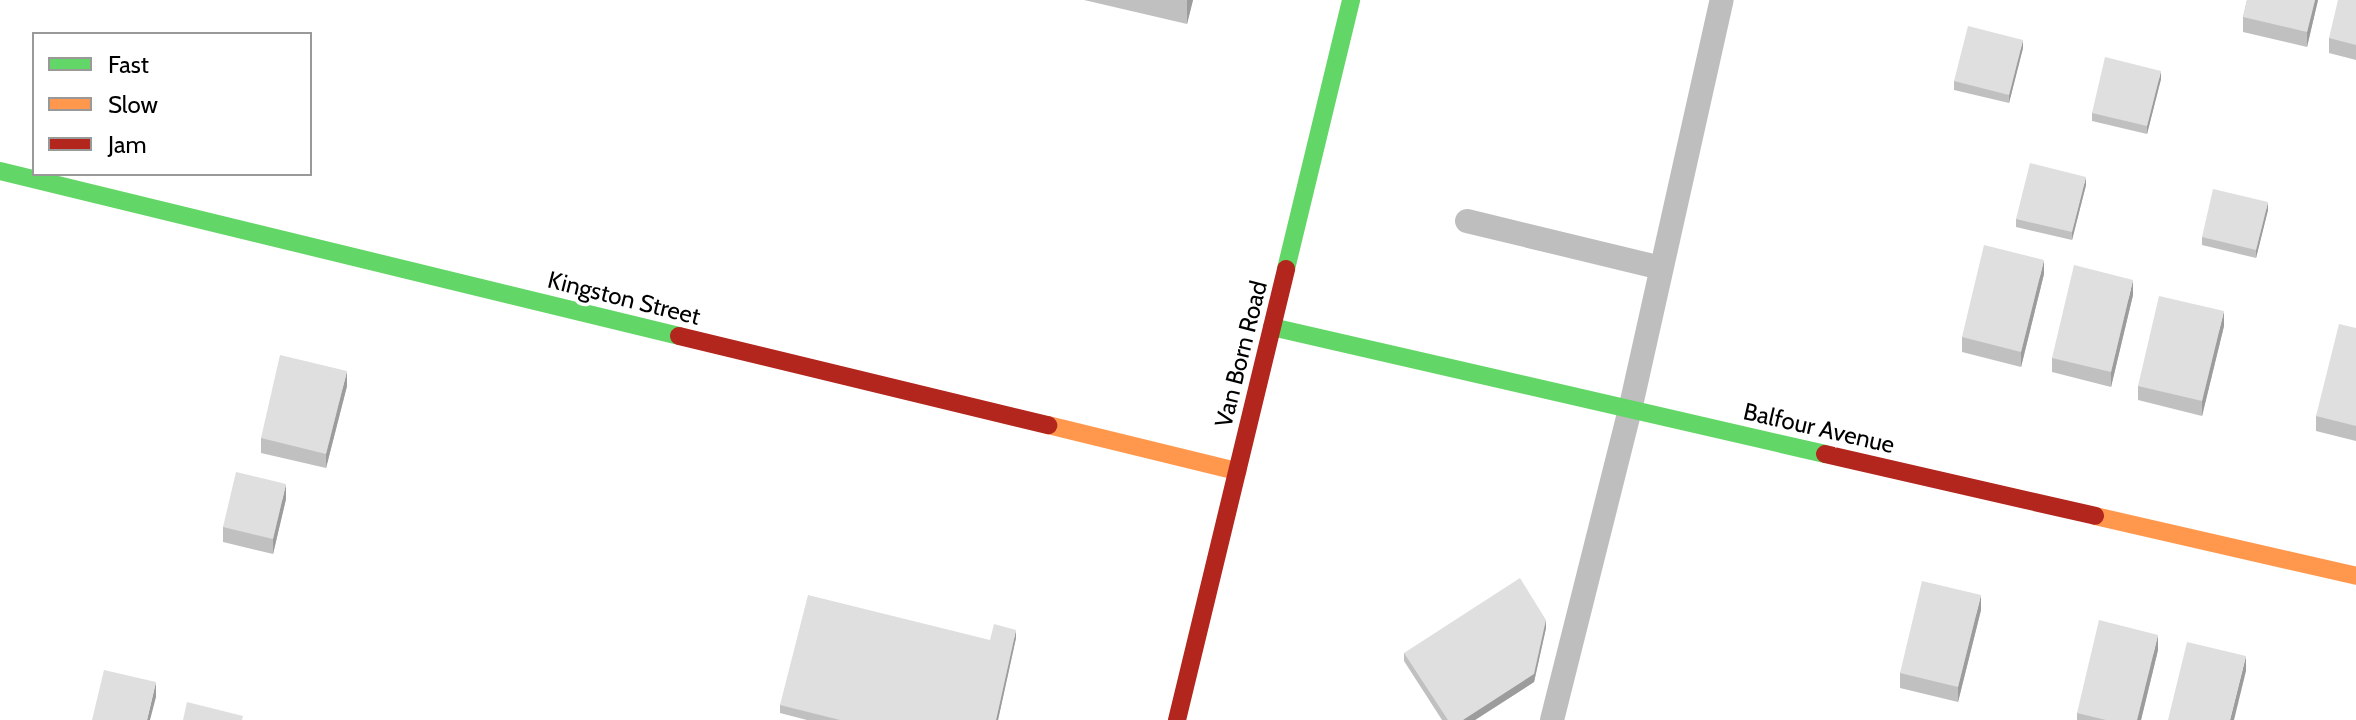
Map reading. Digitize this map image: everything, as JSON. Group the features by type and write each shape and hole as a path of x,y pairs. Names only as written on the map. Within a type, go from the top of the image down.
{"street":[{"name":"Van Born Road","path":"1177,720 1351,0"},
{"name":"Kingston Street","path":"0,171 1237,471"},
{"name":"Balfour Avenue","path":"1272,327 2356,576"}],"lane":[{"path":"1552,720 1630,410 1714,2"},
{"path":"1467,221 1661,268"}],"building":[{"path":"2247,0 2315,0 2307,32 2243,17"},
{"path":"2338,0 2356,0 2356,45 2329,38"},
{"path":"1968,26 2023,40 2009,95 1954,81"},
{"path":"2105,57 2161,71 2147,126 2092,113"},
{"path":"2030,163 2086,177 2072,232 2016,219"},
{"path":"2213,189 2268,202 2256,250 2202,237"},
{"path":"1984,245 2044,260 2021,352 1962,337"},
{"path":"2074,265 2133,280 2111,372 2052,358"},
{"path":"2159,296 2224,311 2202,401 2138,386"},
{"path":"2339,324 2356,328 2356,426 2316,416"},
{"path":"280,355 347,371 326,454 261,438"},
{"path":"236,472 286,484 273,539 223,527"},
{"path":"1520,578 1546,620 1534,674 1463,720 1448,720 1404,653"},
{"path":"1922,581 1981,595 1958,687 1900,673"},
{"path":"808,595 990,640 994,624 1016,630 996,720 840,720 780,705"},
{"path":"2099,620 2158,635 2137,720 2106,720 2077,713"},
{"path":"2187,642 2246,656 2230,720 2168,720"},
{"path":"104,670 156,682 147,720 92,720"},
{"path":"187,702 243,716 242,720 183,720"}],"traffic: fast":[{"path":"1286,269 1351,0"},
{"path":"0,171 679,336"},
{"path":"1272,327 1825,454"}],"traffic: slow":[{"path":"1048,425 1237,471"},
{"path":"2095,516 2356,576"}],"traffic: jam":[{"path":"1177,720 1286,269"},
{"path":"679,336 1048,425"},
{"path":"1825,454 2095,516"}]}
